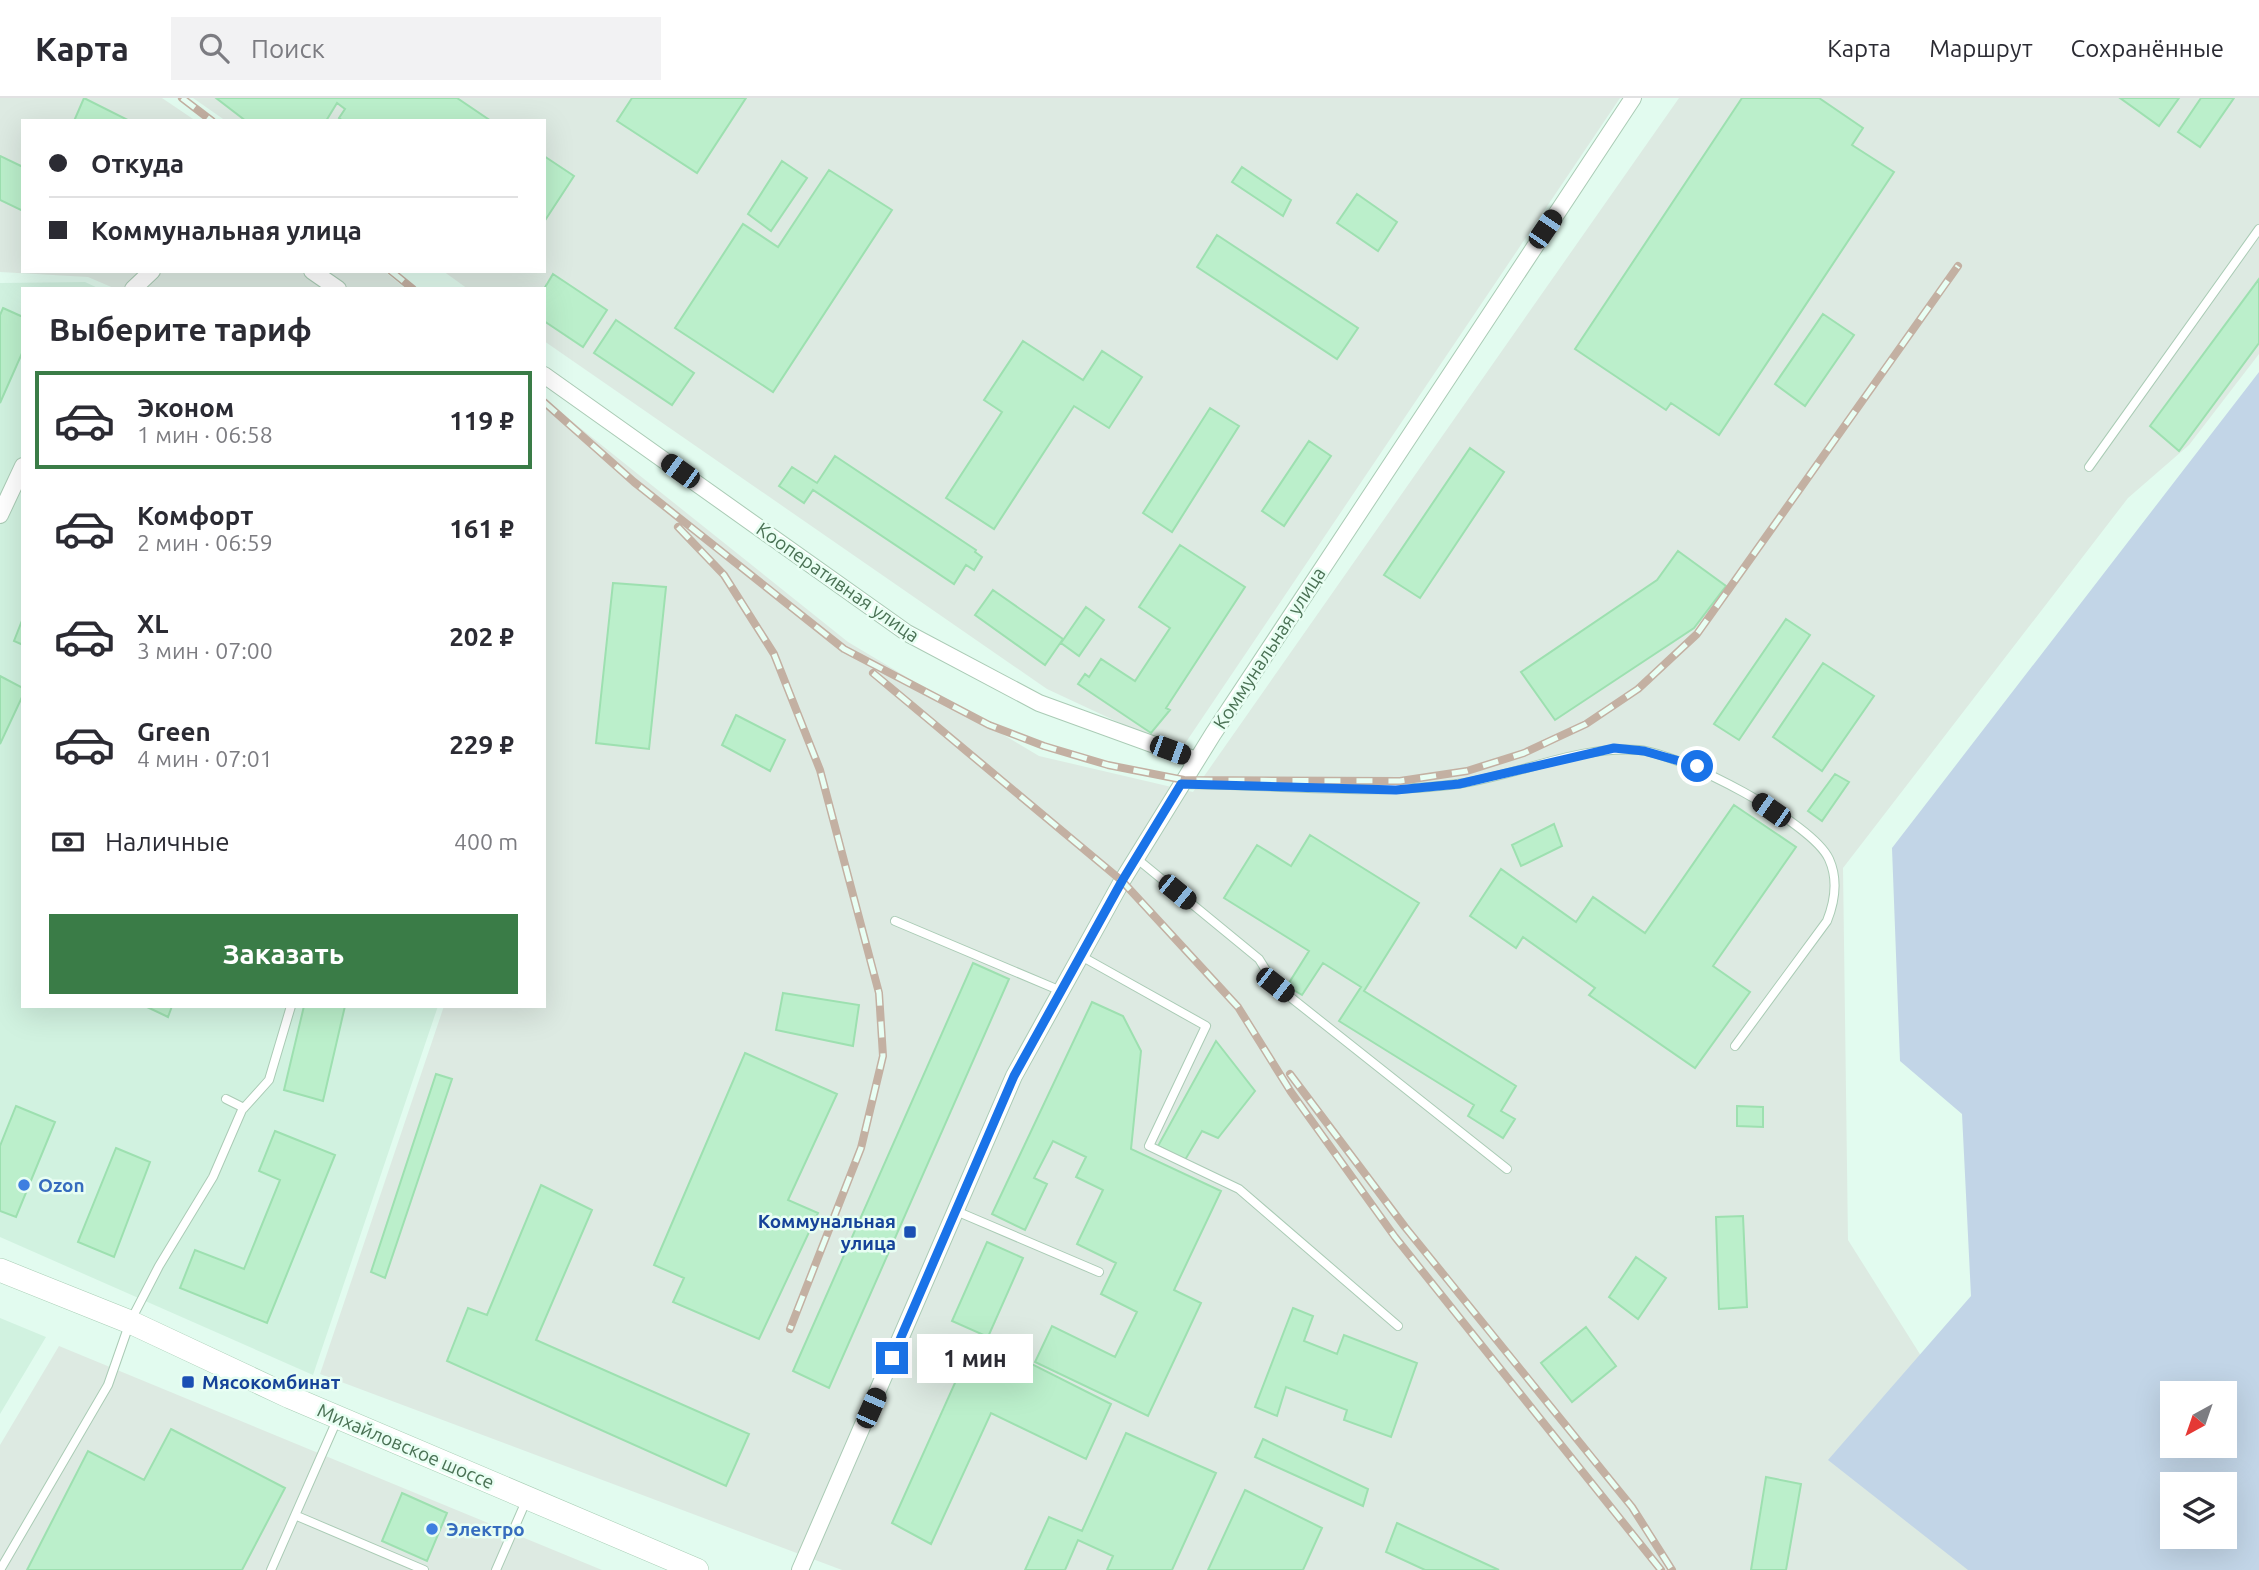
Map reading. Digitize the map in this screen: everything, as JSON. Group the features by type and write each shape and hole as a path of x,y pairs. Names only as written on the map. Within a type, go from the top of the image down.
{"main road":[{"name":"Михайловское шоссе","path":"0,1270 130,1322 338,1417 698,1570"}],"street":[{"name":"Коммунальная улица","path":"800,1570 1014,1076 1136,858 1196,760 1633,98"},
{"path":"135,287 150,273"},
{"path":"315,273 335,287"},
{"name":"Кооперативная улица","path":"546,375 907,633 1039,703 1196,760"},
{"path":"0,515 21,470"}],"lane":[{"path":"2089,467 2259,229"},
{"path":"1181,784 1396,790 1459,784 1614,748 1644,751 1697,766 1751,796 1813,839 1829,858 1834,879 1835,902 1827,921 1735,1046"},
{"path":"1136,858 1259,959 1275,985 1507,1169"},
{"path":"895,921 1061,992"},
{"path":"1081,956 1206,1026 1149,1146 1239,1189 1398,1326"},
{"path":"0,1570 108,1385 130,1322 159,1266 213,1177 244,1108 269,1080 290,1008"},
{"path":"226,1099 244,1108"},
{"path":"956,1211 1099,1272"},
{"path":"271,1570 297,1516 338,1417"},
{"path":"496,1570 527,1498"},
{"path":"297,1516 424,1570"}],"shaded area":[{"path":"0,98 162,98 193,119 21,119 21,273 386,273 404,287 111,287 88,277 0,272"},
{"path":"193,98 1620,98 1180,751 1047,689 546,342 546,287 465,287 446,273 546,273 546,119 223,119"},
{"path":"1679,98 2259,98 2259,354 2189,445 2128,498 1843,868 1848,1240 2056,1570 842,1570 320,1374 443,1008 546,1008 546,401 848,642 1039,756 1193,792"},
{"path":"85,282 96,287 21,287 21,1008 437,1008 313,1375 0,1237 0,283"},
{"path":"2259,372 2259,1570 1968,1570 1828,1460 1971,1296 1962,1114 1900,1061 1892,848"},
{"path":"0,1318 46,1337 0,1414"},
{"path":"59,1346 602,1570 0,1570 0,1445"}],"building":[{"path":"84,98 126,119 75,119"},
{"path":"216,98 457,98 488,119 340,119 345,109 337,103 327,119 243,119"},
{"path":"632,98 746,98 697,173 617,121"},
{"path":"1742,98 1819,98 1863,128 1852,145 1894,172 1719,435 1671,403 1666,410 1575,349"},
{"path":"2120,98 2179,98 2159,126"},
{"path":"2201,98 2234,98 2200,147 2178,132"},
{"path":"0,156 21,166 21,210 0,200"},
{"path":"546,157 574,176 546,219"},
{"path":"782,161 807,178 771,231 748,214"},
{"path":"1242,167 1291,200 1283,216 1232,182"},
{"path":"829,170 892,210 773,392 675,328 743,224 778,247"},
{"path":"1357,194 1397,222 1378,251 1337,223"},
{"path":"1217,235 1358,328 1337,359 1197,267"},
{"path":"553,274 607,310 583,347 546,322 545,287"},
{"path":"2259,279 2259,343 2179,451 2150,426"},
{"path":"3,308 21,316 21,356 0,403 0,315"},
{"path":"1823,314 1854,335 1805,406 1775,384"},
{"path":"616,320 694,373 672,405 594,353"},
{"path":"1023,341 1083,380 1102,351 1142,377 1109,428 1074,406 994,529 946,498 1002,412 984,400"},
{"path":"1210,408 1239,426 1172,532 1143,513"},
{"path":"1309,441 1331,456 1284,526 1262,511"},
{"path":"1470,448 1504,472 1420,598 1384,575"},
{"path":"835,456 976,550 982,557 974,570 966,565 954,584 813,490 804,503 779,486 792,467 817,483"},
{"path":"1180,545 1245,587 1166,708 1170,710 1151,733 1078,684 1085,674 1089,677 1101,659 1135,681 1170,628 1139,607"},
{"path":"1678,551 1726,586 1694,628 1555,720 1521,672 1657,580"},
{"path":"613,583 666,587 649,749 596,743"},
{"path":"993,590 1063,639 1045,665 975,615"},
{"path":"1086,607 1104,620 1079,656 1061,643"},
{"path":"1786,619 1810,635 1739,740 1714,724"},
{"path":"21,623 21,644 14,641"},
{"path":"1823,663 1874,696 1822,771 1773,737"},
{"path":"0,676 21,687 21,699 0,744"},
{"path":"736,715 785,740 770,771 722,745"},
{"path":"1835,774 1849,782 1822,821 1808,811"},
{"path":"1734,805 1796,847 1713,966 1750,992 1695,1068 1589,995 1595,988 1523,937 1516,948 1470,916 1501,869 1576,922 1593,897 1645,933"},
{"path":"1554,824 1562,846 1521,866 1512,845"},
{"path":"1310,835 1419,903 1364,991 1516,1086 1501,1111 1515,1119 1503,1138 1468,1116 1474,1105 1339,1021 1361,987 1323,963 1302,995 1287,986 1309,951 1224,898 1257,845 1291,866"},
{"path":"973,963 1009,979 829,1388 793,1371"},
{"path":"783,993 859,1005 853,1046 776,1030"},
{"path":"1092,1002 1123,1016 1141,1051 1131,1149 1221,1191 1174,1290 1201,1303 1148,1416 1035,1362 1052,1326 1115,1357 1137,1312 1101,1294 1116,1263 1077,1244 1103,1190 1076,1177 1086,1157 1053,1141 1034,1178 1047,1184 1025,1230 992,1214"},
{"path":"149,1008 171,1008 168,1017"},
{"path":"304,1008 345,1008 323,1101 284,1090"},
{"path":"1216,1041 1255,1091 1218,1138 1202,1131 1185,1160 1158,1146"},
{"path":"745,1053 837,1094 788,1200 818,1213 759,1339 673,1302 684,1278 654,1265"},
{"path":"436,1074 452,1079 385,1278 371,1272"},
{"path":"16,1106 55,1122 16,1217 0,1211 0,1146"},
{"path":"1737,1106 1763,1107 1763,1127 1737,1126"},
{"path":"275,1131 335,1155 267,1323 180,1288 195,1250 244,1269 280,1180 259,1171"},
{"path":"116,1148 150,1162 114,1257 78,1242"},
{"path":"541,1185 592,1210 536,1340 749,1434 726,1486 447,1361 468,1308 487,1315"},
{"path":"1743,1216 1747,1307 1719,1309 1716,1217"},
{"path":"987,1242 1023,1258 988,1337 952,1321"},
{"path":"1636,1257 1666,1278 1638,1319 1609,1297"},
{"path":"1293,1308 1313,1316 1304,1341 1337,1354 1344,1335 1417,1363 1391,1437 1344,1420 1347,1410 1286,1387 1277,1416 1255,1407"},
{"path":"1586,1327 1616,1366 1572,1402 1541,1363"},
{"path":"976,1336 1111,1404 1086,1459 991,1413 931,1544 892,1523"},
{"path":"171,1429 285,1488 242,1570 27,1570 88,1451 144,1480"},
{"path":"1126,1433 1216,1473 1172,1570 1107,1570 1113,1556 1078,1540 1065,1570 1025,1570 1049,1517 1082,1531"},
{"path":"1263,1439 1368,1489 1363,1506 1255,1457"},
{"path":"1766,1477 1801,1484 1786,1570 1751,1570"},
{"path":"1245,1490 1322,1528 1303,1570 1208,1570"},
{"path":"402,1493 447,1513 427,1561 382,1541"},
{"path":"1397,1523 1499,1570 1425,1570 1386,1552"}],"railway":[{"path":"182,98 209,119"},
{"path":"546,404 634,482 844,649 989,725 1044,746 1108,765 1184,780 1400,781 1467,771 1524,753 1586,724 1638,689 1697,634 1958,266"},
{"path":"393,273 411,287"},
{"path":"678,527 724,575 774,654 820,770 879,993 883,1056 861,1148 790,1329"},
{"path":"873,673 1122,881 1238,1007 1291,1092 1395,1237 1661,1570"},
{"path":"1290,1074 1405,1227 1632,1507 1672,1570"}],"place":[{"name":"Ozon","path":"24,1185"},
{"name":"Коммунальная улица","path":"910,1232"},
{"name":"Мясокомбинат","path":"188,1382"},
{"name":"Электро","path":"432,1529"}],"route":[{"path":"892,1358 1014,1076 1122,881 1181,784 1269,784 1396,790 1459,784 1614,748 1644,751 1697,766"}]}
